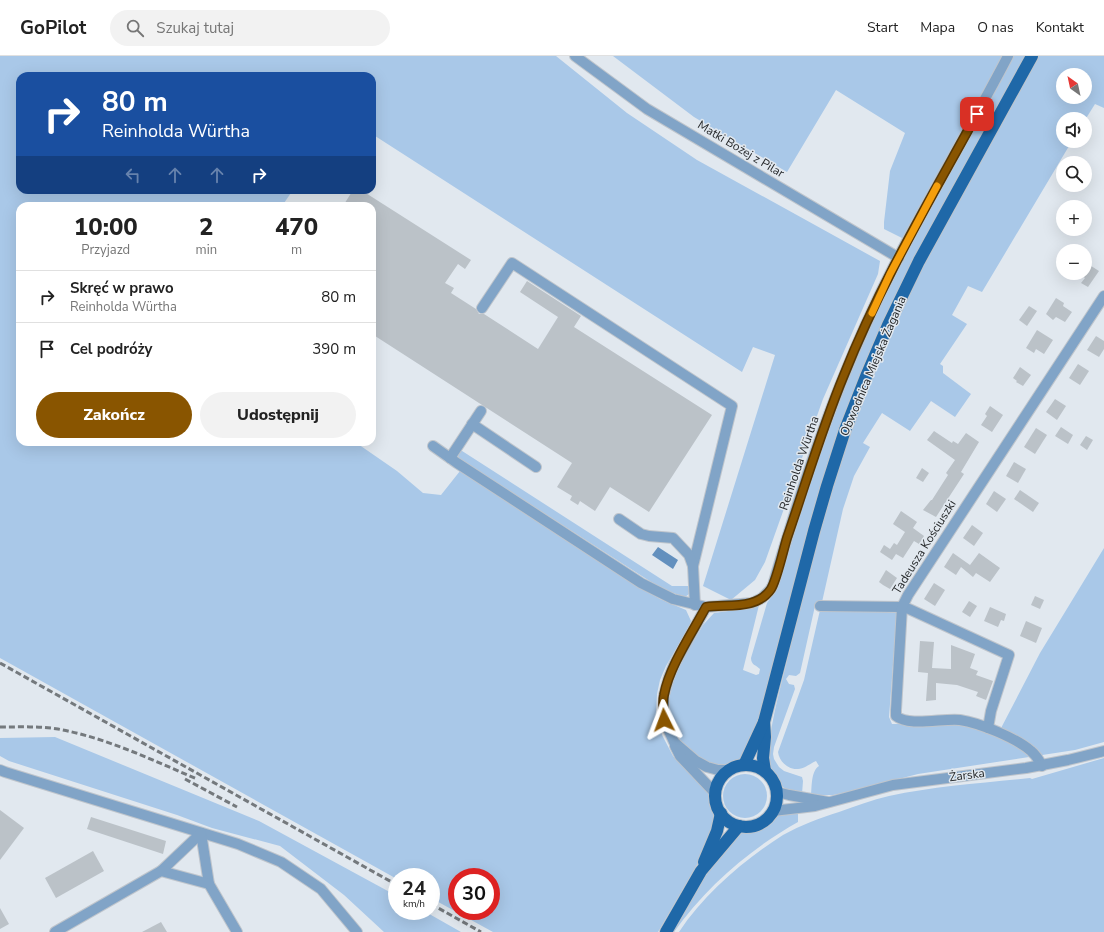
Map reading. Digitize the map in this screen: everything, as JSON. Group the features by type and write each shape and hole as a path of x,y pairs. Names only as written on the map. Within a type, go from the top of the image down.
{"main road":[{"name":"Obwodnica Miejska Żagania","path":"744,765 764,722 814,531 838,451 859,393 888,325 919,262 1032,56"},
{"name":"Obwodnica Miejska Żagania","path":"764,722 765,737 763,758 765,772"},
{"path":"744,765 755,766 765,772 773,780 777,792 777,798 773,811 762,822 754,826 738,826 732,823 721,813 716,803 715,793 720,780 729,770 744,765"},
{"path":"701,871 717,831 721,813"},
{"path":"666,932 701,871 738,826"}],"street":[{"name":"Matki Bożej z Pilar","path":"575,56 647,109 899,258"},
{"name":"Reinholda Würtha","path":"706,607 752,603 762,598 773,585 820,440 844,375 871,313 1008,56"},
{"path":"482,308 512,263 732,406 693,566 695,604"},
{"name":"Tadeusza Kościuszki","path":"1042,766 1030,750 988,728 960,720 910,721 900,719 896,716 902,607 908,595 1104,296"},
{"path":"450,458 481,411"},
{"path":"472,424 536,467"},
{"path":"433,446 641,583 673,599 706,607 669,677 664,695 664,720 680,756 715,793"},
{"path":"619,519 641,534 673,538 689,556 693,566"},
{"path":"820,606 902,607 1009,655 991,711 988,728"},
{"path":"674,742 696,761 707,767 718,770 729,770"},
{"name":"Żarska","path":"773,811 815,806 900,784 1042,766 1103,751"},
{"path":"0,770 238,844 281,862 320,889 357,932"},
{"name":"Żarska","path":"777,792 830,802"},
{"path":"54,932 162,871 201,833"},
{"path":"201,833 209,884 237,932"},
{"path":"162,871 209,884"}],"shaded area":[{"path":"0,56 556,56 627,113 697,160 880,261 878,274 823,399 765,562 755,580 731,600 703,586 775,355 753,347 742,372 376,137 376,72 16,72 16,194 290,194 285,202 16,202 16,446 361,446 397,471 423,493 441,495 460,471 660,599 686,610 691,621 666,666 660,680 657,694 656,712 662,735 673,756 687,771 701,782 708,792 715,819 711,835 698,863 658,932 493,932 471,920 500,920 500,868 448,868 448,907 440,903 440,868 388,868 388,874 0,658"},
{"path":"613,56 1005,56 936,180 926,194 904,239 884,229 884,222 890,171 905,133 836,90 787,172 694,117"},
{"path":"1012,56 1025,56 885,319 847,411 759,720 748,750 744,757 728,765 721,766 710,763 692,753 685,746 679,738 671,720 669,710 670,691 677,671 703,625 714,613 750,608 759,605 743,670 756,675 759,674 760,669 753,664 751,658 767,603 776,590 783,562 836,403 891,280"},
{"path":"1038,56 1104,56 1104,108 1095,104 1090,112 1056,112 1056,148 1068,148 1063,156 1056,156 1056,168 982,292 968,286 952,315 967,324 940,364 943,366 943,373 971,394 955,417 931,401 910,431 882,413 863,443 870,447 854,476 843,509 822,602 815,606 800,673 796,676 789,675 786,679 789,684 794,685 795,689 774,747 774,759 779,767 784,771 802,777 802,794 785,788 779,783 768,766 770,735 804,591 828,501 858,413 897,321 965,187"},
{"path":"459,449 672,586 690,586 689,594 685,597 659,587 458,458"},
{"path":"658,547 678,560 673,569 652,555"},
{"path":"1104,548 1104,742 1075,750 918,774 833,795 811,795 813,775 816,768 819,766 816,761 803,768 794,769 782,762 780,759 778,752 804,680 820,610 866,610 897,613 889,717 892,724 950,724 999,732 1040,653"},
{"path":"55,737 259,821 388,891 388,920 440,920 461,932 384,932 344,895 280,846 212,828 177,815 9,761 0,756 0,738"},
{"path":"1104,758 1104,932 679,932 689,918 713,891 740,866 783,835 811,822 864,803 889,796 959,785 1032,779"},
{"path":"741,774 749,774 761,780 767,792 767,800 761,812 749,818 741,818 729,812 723,800 723,792 729,780"},
{"path":"798,811 798,822 763,844 730,870 700,900 674,932 671,932 708,870 742,831 762,827 779,814"}],"building":[{"path":"350,194 367,194 471,260 465,269 458,264 445,283 454,288 451,293 476,309 479,314 484,314 538,349 558,317 520,292 527,281 581,316 574,327 712,415 649,512 610,487 595,511 580,501 578,505 570,500 572,496 557,487 572,463 376,337 376,202 346,202"},
{"path":"1092,267 1099,271 1088,287 1081,283 1083,280 1092,280"},
{"path":"1056,298 1064,303 1063,306 1072,312 1065,322 1056,317 1053,320 1046,314"},
{"path":"1029,306 1037,311 1027,326 1019,320"},
{"path":"1037,330 1053,340 1044,354 1036,349 1034,353 1026,348"},
{"path":"1096,336 1104,341 1104,349 1099,357 1087,350"},
{"path":"1078,364 1089,371 1080,385 1069,378"},
{"path":"1020,367 1031,375 1023,386 1016,382 1017,381 1013,378"},
{"path":"1055,399 1066,406 1057,420 1046,412"},
{"path":"990,406 1003,415 992,432 981,425 987,416 985,414"},
{"path":"1061,427 1073,435 1068,444 1055,436"},
{"path":"1036,428 1047,435 1035,454 1024,447"},
{"path":"934,431 952,443 953,441 958,444 966,433 979,442 961,472 964,474 936,517 923,510 932,500 948,475 946,473 955,460 927,440"},
{"path":"1086,436 1093,440 1087,450 1080,445"},
{"path":"1014,462 1026,469 1018,483 1006,476"},
{"path":"922,468 929,473 923,482 916,478"},
{"path":"1020,490 1039,503 1033,512 1014,499"},
{"path":"994,491 1006,499 997,512 986,504"},
{"path":"901,511 917,522 913,528 924,536 919,544 914,541 903,558 896,554 892,560 880,552 884,545 890,549 894,543 897,545 905,532 893,524"},
{"path":"972,525 983,533 974,546 963,538"},
{"path":"953,553 970,565 979,553 1000,568 990,582 976,573 973,577 961,567 956,575 944,567"},
{"path":"886,570 897,578 890,589 879,582"},
{"path":"934,583 945,590 935,606 924,599"},
{"path":"1035,596 1044,600 1040,609 1031,605"},
{"path":"969,601 977,606 970,617 962,612"},
{"path":"990,607 1006,614 1004,621 1001,620 998,627 984,621"},
{"path":"1026,621 1042,628 1036,643 1020,636"},
{"path":"920,641 934,642 932,668 951,669 951,645 975,654 970,668 978,671 976,675 993,681 986,700 976,696 978,692 957,685 936,683 936,700 926,701 928,673 918,672"},
{"path":"0,810 24,828 0,860"},
{"path":"91,817 166,841 163,854 87,829"},
{"path":"93,851 104,871 56,898 45,878"},
{"path":"0,908 9,924 0,929"},
{"path":"161,922 167,932 142,932"}],"railway":[{"path":"0,663 388,880"},
{"path":"0,727 44,727 76,733 129,750 197,779"},
{"path":"185,779 237,807"},
{"path":"440,909 481,932"}],"slow traffic":[{"path":"872,313 890,274 937,186"}],"route":[{"path":"664,720 664,695 669,677 706,607 752,603 767,594 773,585 822,432 844,375 890,274 977,114"}]}
